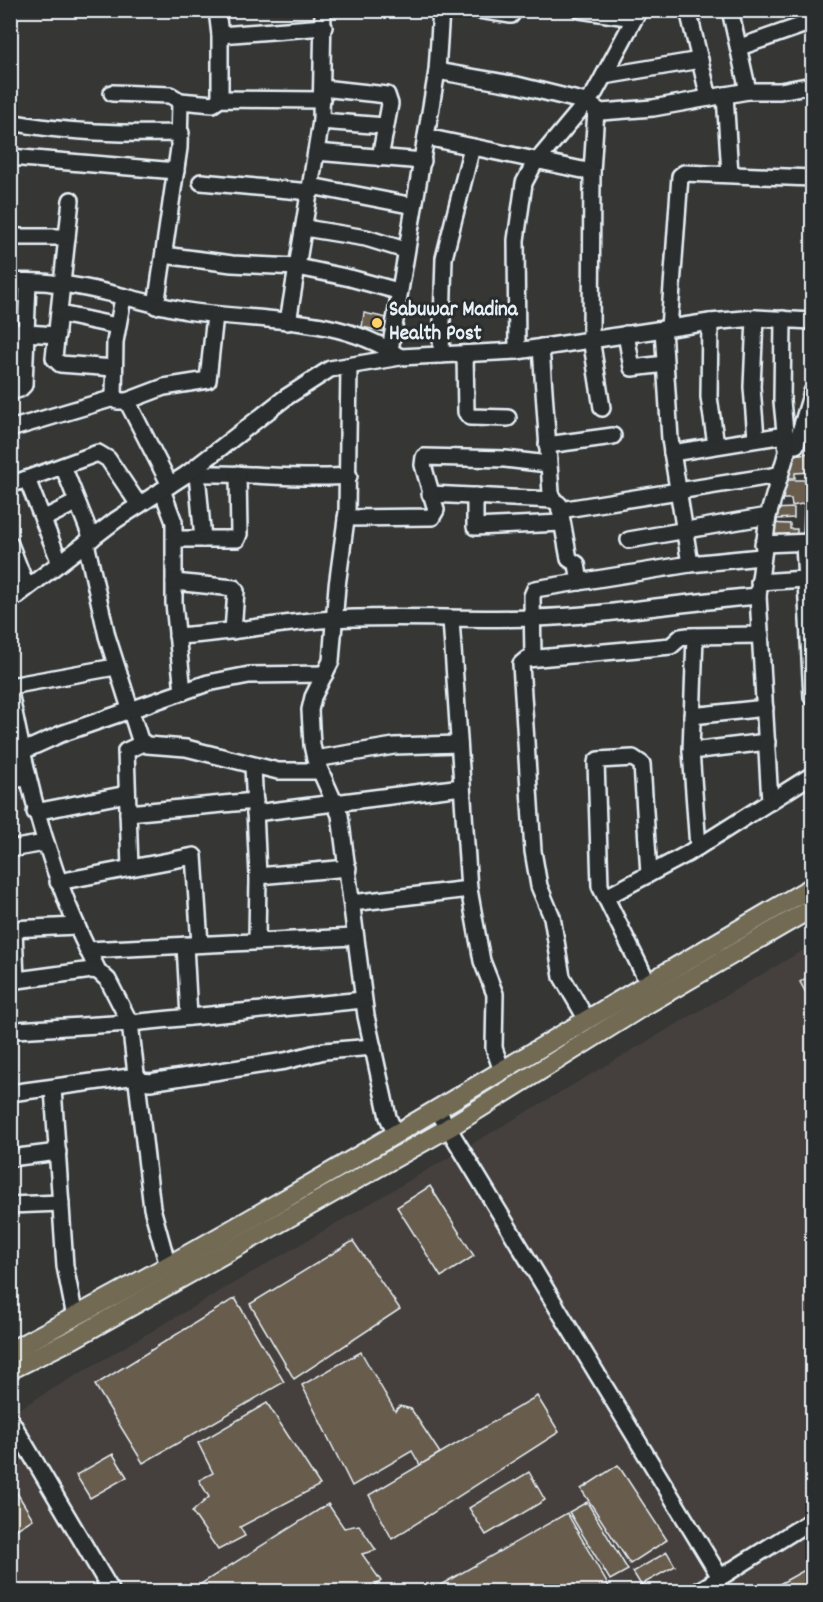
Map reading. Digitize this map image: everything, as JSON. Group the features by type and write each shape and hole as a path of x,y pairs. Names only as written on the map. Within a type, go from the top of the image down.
{"main road":[{"path":"10,1351 168,1266 438,1111 648,983 813,887"},
{"path":"10,1370 83,1334 448,1128 642,1007 813,909"}],"street":[{"path":"217,10 220,35 220,99"},
{"path":"395,354 398,291 423,161 437,71 441,10"},
{"path":"479,10 511,15 514,10"},
{"path":"517,351 516,240 520,198 524,183 537,161 591,106 637,14 580,10"},
{"path":"688,10 709,98"},
{"path":"730,10 748,91"},
{"path":"220,35 327,15 321,121 288,322"},
{"path":"740,47 813,22"},
{"path":"604,76 700,60"},
{"path":"437,71 517,85 619,112 748,91 780,92 813,85"},
{"path":"112,93 170,95 180,101 213,104 220,99 322,94 387,95 390,104 380,158"},
{"path":"725,95 730,174"},
{"path":"156,306 181,133 180,101"},
{"path":"591,106 591,338 602,408"},
{"path":"321,121 386,126"},
{"path":"10,122 57,129 121,134 181,133"},
{"path":"426,137 592,172"},
{"path":"441,355 444,258 472,147"},
{"path":"316,152 423,161"},
{"path":"10,157 176,171"},
{"path":"690,564 672,453 665,364 678,180 684,173 813,178"},
{"path":"201,182 311,189 414,206"},
{"path":"70,200 55,362 114,368"},
{"path":"305,228 366,238 405,250"},
{"path":"10,237 68,237"},
{"path":"164,255 232,264 298,267 398,291"},
{"path":"10,281 63,285 156,306 215,315 313,323 336,329 395,354"},
{"path":"10,392 24,385 18,332 28,282"},
{"path":"123,298 117,326 114,368 120,400 166,488 174,522 174,582 183,692"},
{"path":"60,314 117,326"},
{"path":"10,429 164,387 208,380 215,315"},
{"path":"755,318 752,387 756,438"},
{"path":"10,601 139,505 192,474 319,374 395,354 441,355 517,351 591,338 755,318 813,321"},
{"path":"770,802 758,589 768,516 789,442 782,401 783,319"},
{"path":"710,322 709,396 716,446"},
{"path":"18,332 57,335"},
{"path":"626,334 632,368 665,364"},
{"path":"541,347 548,464 569,559 577,564 580,582"},
{"path":"465,354 466,412 470,417 508,418"},
{"path":"349,366 349,476 337,586 336,619 331,661 313,697 310,710 318,765 337,803 348,868 354,937 363,1000 388,1117 396,1135"},
{"path":"789,442 808,412 813,392"},
{"path":"547,445 613,436"},
{"path":"672,453 756,438 813,443"},
{"path":"10,485 98,453 103,454 139,505"},
{"path":"346,518 432,517 436,510 423,465 424,457 505,459 548,464"},
{"path":"63,466 89,541 115,667 143,743"},
{"path":"192,474 238,474 295,479 349,476"},
{"path":"192,474 203,539"},
{"path":"175,539 237,539 239,537 238,474"},
{"path":"475,496 475,528 558,511 778,475"},
{"path":"27,479 60,563"},
{"path":"430,495 475,496 558,511"},
{"path":"43,519 77,502"},
{"path":"629,540 768,516"},
{"path":"533,658 532,596 535,589 808,542 805,579 810,619 813,697"},
{"path":"10,544 24,580"},
{"path":"177,636 336,619 532,618 758,589 805,579"},
{"path":"174,582 234,588 236,591 233,631"},
{"path":"451,619 469,889 483,961 495,994 494,1048 502,1071"},
{"path":"587,1020 562,977 552,917 539,886 533,851 522,664 526,659 533,658 659,648 671,646 681,638 695,636 760,635"},
{"path":"695,636 691,751 698,847"},
{"path":"10,686 115,667"},
{"path":"21,752 61,734 208,683 249,675 325,674"},
{"path":"10,692 14,729 35,812 58,882 87,950 98,971 108,980 130,1023 149,1187 168,1266"},
{"path":"692,716 765,708"},
{"path":"691,751 766,742"},
{"path":"130,867 126,751 143,743 186,748 278,771 318,765 394,746 459,744"},
{"path":"648,983 598,876 596,762 598,760 633,758 642,764 649,874"},
{"path":"253,766 258,876 257,941"},
{"path":"606,897 698,847 813,775"},
{"path":"10,780 27,778"},
{"path":"128,813 337,803 462,787"},
{"path":"35,812 128,794"},
{"path":"10,849 45,843"},
{"path":"58,882 194,856 189,1017"},
{"path":"258,876 348,868"},
{"path":"352,903 469,889"},
{"path":"76,926 12,929 13,981 98,971"},
{"path":"87,950 354,937"},
{"path":"16,1030 130,1023 363,1000"},
{"path":"137,1076 142,1081 150,1082 285,1061 324,1051 373,1047"},
{"path":"10,1093 137,1076"},
{"path":"53,1088 65,1266 75,1317"},
{"path":"438,1111 720,1577"},
{"path":"10,1158 58,1152"},
{"path":"10,1205 61,1203"},
{"path":"10,1419 112,1592"},
{"path":"697,1592 813,1520"}],"shaded area":[{"path":"812,945 812,1591 11,1591 10,1414"}],"building":[{"name":"Sabuwar Madina Health Post","path":"364,313 392,319 390,333 362,327"},
{"path":"812,453 812,472 795,473 795,478 786,478 785,474 791,471 789,455"},
{"path":"779,480 812,480 812,502 792,506 791,499 782,499"},
{"path":"804,507 812,507 812,535 803,536"},
{"path":"794,508 794,518 777,519 777,523 767,523 771,509"},
{"path":"767,523 790,524 790,529 797,529 797,536 767,537"},
{"path":"812,974 812,1004 800,982"},
{"path":"430,1186 474,1256 441,1277 397,1207"},
{"path":"353,1241 400,1309 294,1379 250,1304"},
{"path":"235,1298 284,1382 143,1463 95,1385"},
{"path":"361,1352 395,1411 400,1406 411,1409 440,1453 420,1465 412,1451 352,1486 302,1385"},
{"path":"537,1396 559,1432 392,1539 369,1495"},
{"path":"267,1403 320,1485 240,1527 245,1536 218,1550 192,1512 209,1497 199,1480 213,1473 198,1443"},
{"path":"113,1454 127,1477 90,1498 76,1475"},
{"path":"618,1465 667,1540 630,1564 581,1489"},
{"path":"529,1472 545,1500 486,1535 469,1508"},
{"path":"11,1483 33,1519 17,1529 10,1519"},
{"path":"587,1502 628,1570 610,1580 569,1512"},
{"path":"328,1504 344,1528 359,1525 376,1550 362,1554 381,1581 365,1592 188,1592"},
{"path":"567,1513 612,1592 428,1592"},
{"path":"667,1552 675,1566 641,1585 633,1572"},
{"path":"812,1566 812,1592 765,1592"}],"place":[{"name":"Sabuwar Madina Health Post","path":"377,323"}]}
